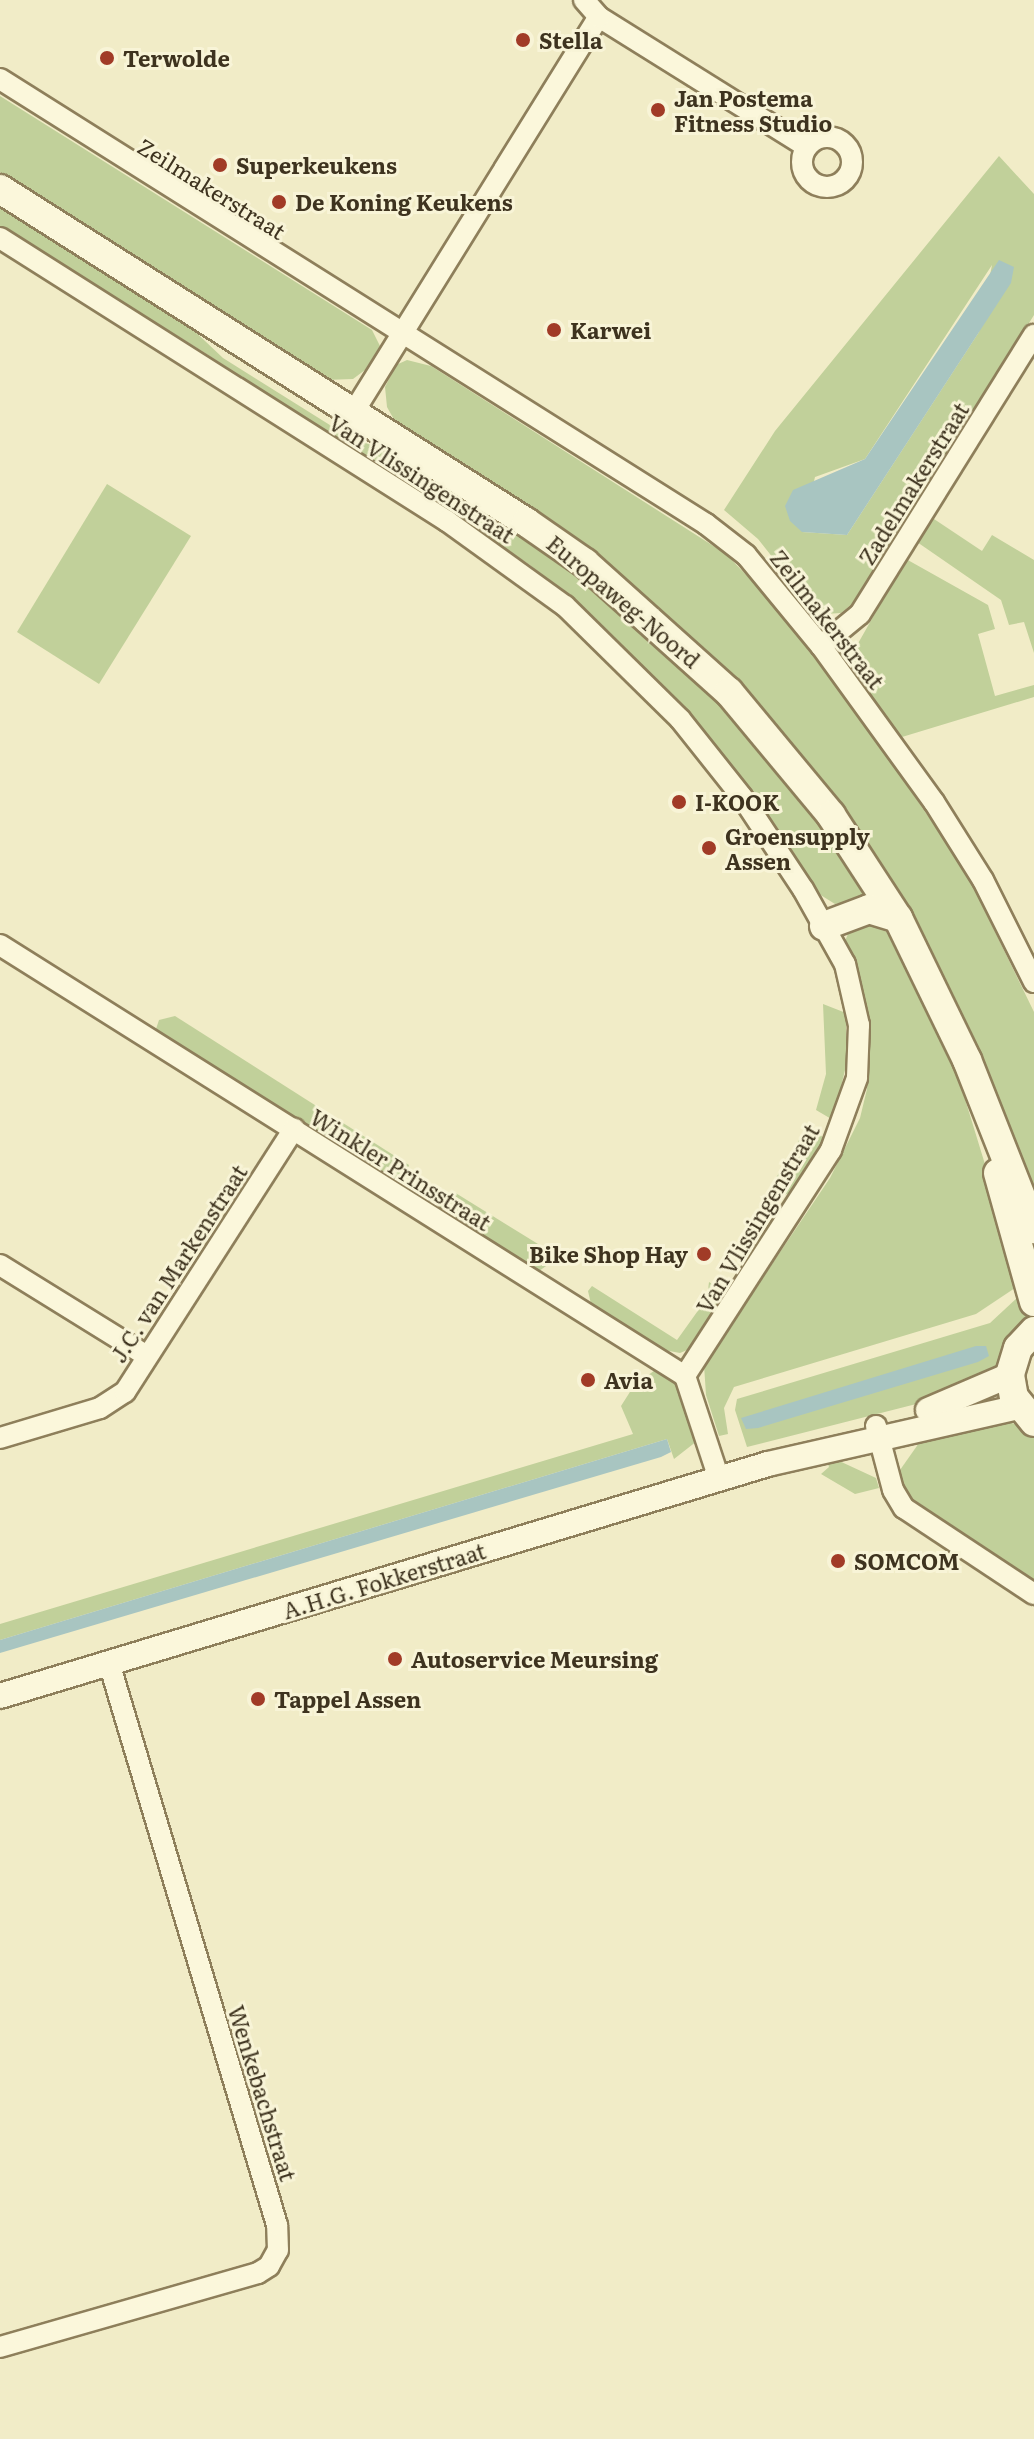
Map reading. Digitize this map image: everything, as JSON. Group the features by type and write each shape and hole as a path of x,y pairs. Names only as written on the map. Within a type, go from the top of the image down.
{"main road":[{"name":"Europaweg-Noord","path":"0,189 585,563 682,645 759,723 831,815 898,918 937,993 991,1128 1017,1179 1034,1229"},
{"path":"824,926 869,909 898,918"},
{"name":"Europaweg-Noord","path":"991,1128 1001,1188 1034,1302"},
{"path":"1027,1414 1010,1375 1018,1348 1034,1331"}],"street":[{"path":"584,0 599,17 807,147"},
{"path":"353,413 599,17"},
{"name":"Zeilmakerstraat","path":"0,79 726,539 763,572 934,802 983,880 1034,982"},
{"name":"Van Vlissingenstraat","path":"0,238 438,515 565,606 649,686 718,764 824,926 845,964 855,1002 858,1055 852,1096 831,1150 789,1220 685,1376"},
{"name":"Zadelmakerstraat","path":"821,646 860,614 1034,335"},
{"path":"1015,365 1034,376"},
{"name":"Winkler Prinsstraat","path":"0,945 685,1376"},
{"name":"J.C. van Markenstraat","path":"0,1438 100,1408 125,1392 145,1355 294,1129"},
{"path":"0,1265 145,1355"},
{"name":"A.H.G. Fokkerstraat","path":"878,1433 957,1402 1010,1375"},
{"path":"685,1376 719,1479"},
{"name":"A.H.G. Fokkerstraat","path":"0,1696 878,1433 986,1410 1027,1414"},
{"path":"878,1433 904,1508 1034,1594"},
{"name":"Wenkebachstraat","path":"0,2347 258,2273 269,2266 278,2250 277,2225 109,1663"}],"green space":[{"path":"0,96 372,330 380,346 365,370 353,379 325,380 13,184 0,172"},
{"path":"999,156 1034,194 1034,315 858,599 841,613 824,614 811,606 758,539 724,510 775,431","holes":["992,265 979,332 847,535 802,532 815,477 865,459"]},
{"path":"0,205 186,323 223,358 349,437 404,457 536,541 654,635 765,747 868,889 860,899 835,904 819,894 692,717 633,656 530,565 202,351 0,227"},
{"path":"407,360 431,366 726,554 773,603 868,729 964,868 1034,1012 1034,1214 966,1022 900,895 829,793 750,697 627,580 397,425 387,407 385,387 396,365"},
{"path":"107,484 191,536 99,684 17,632"},
{"path":"931,517 982,551 992,535 1034,560 1034,653 1024,622 1009,625 1001,600 917,542"},
{"path":"906,559 988,605 995,629 978,634 995,696 1034,685 1034,697 902,737 852,675 848,661"},
{"path":"867,923 887,932 917,978 950,1050 1018,1272 1010,1273 1015,1288 976,1314 734,1387 724,1408 728,1434 719,1436 706,1395 704,1365 830,1178 860,1118 867,1089 870,1028 845,941 850,929"},
{"path":"823,1004 846,1013 846,1066 833,1120 816,1110 826,1074"},
{"path":"175,1016 409,1165 402,1184 397,1186 155,1032 159,1020"},
{"path":"807,1127 826,1139 793,1192 784,1195 774,1181"},
{"path":"454,1192 551,1252 549,1264 539,1271 432,1203 438,1194"},
{"path":"709,1282 728,1294 692,1348 680,1353 664,1350 591,1304 588,1291 592,1286 677,1340 707,1298"},
{"path":"1018,1297 1027,1318 1000,1368 928,1401 747,1447 735,1410 737,1399 990,1323"},
{"path":"658,1368 678,1384 697,1441 674,1459 667,1439 0,1640 0,1624 633,1434 621,1406 635,1384 644,1390 649,1383 638,1376 644,1378"},
{"path":"999,1418 1034,1432 1034,1582 918,1510 900,1481 900,1470 919,1443"},
{"path":"835,1459 876,1478 879,1488 855,1494 821,1474 829,1467 827,1461"}],"water":[{"path":"999,260 1014,267 1011,283 847,535 802,532 790,521 785,506 793,490 865,459"},
{"path":"976,1346 986,1346 989,1356 978,1362 758,1428 746,1429 741,1418"},
{"path":"667,1439 671,1452 661,1457 0,1653 0,1640"}],"place":[{"name":"Stella","path":"523,40"},
{"name":"Terwolde","path":"107,58"},
{"name":"Jan Postema Fitness Studio","path":"658,110"},
{"name":"Superkeukens","path":"220,165"},
{"name":"De Koning Keukens","path":"279,202"},
{"name":"Karwei","path":"554,330"},
{"name":"I-KOOK","path":"679,802"},
{"name":"Groensupply Assen","path":"709,848"},
{"name":"Bike Shop Hay","path":"704,1254"},
{"name":"Avia","path":"588,1380"},
{"name":"SOMCOM","path":"838,1561"},
{"name":"Autoservice Meursing","path":"395,1659"},
{"name":"Tappel Assen","path":"258,1699"}]}
